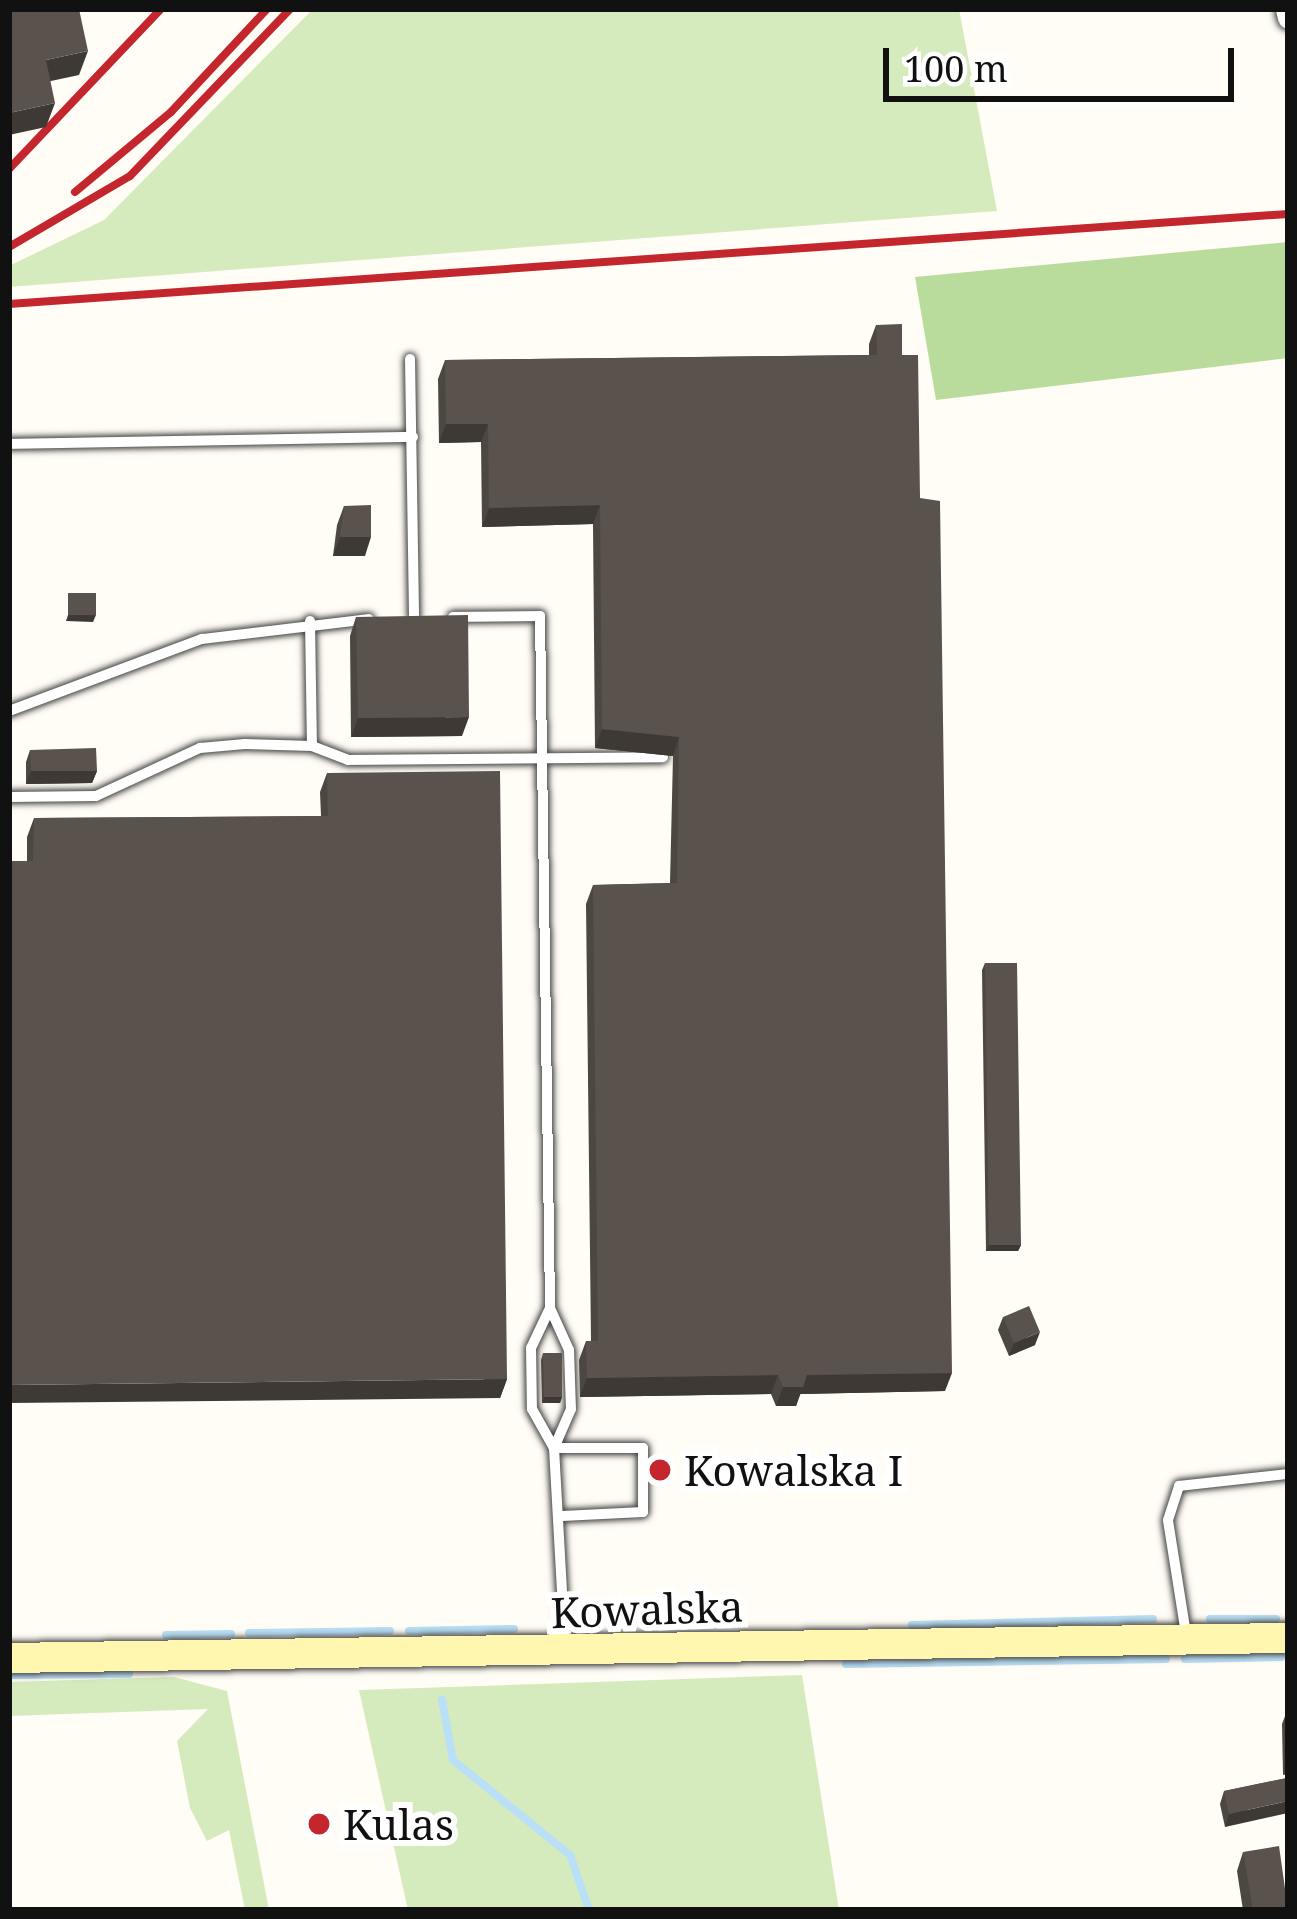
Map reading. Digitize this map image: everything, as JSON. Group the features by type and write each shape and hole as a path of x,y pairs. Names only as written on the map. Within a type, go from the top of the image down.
{"street":[{"path":"1286,9 1288,18"},
{"name":"Kowalska","path":"9,1658 565,1654 1288,1639"}],"lane":[{"path":"410,359 414,617"},
{"path":"9,444 413,437"},
{"path":"9,711 150,654 310,621 540,616 550,1308 569,1350 571,1409 554,1448"},
{"path":"310,621 312,746"},
{"path":"9,797 97,796 200,748 312,746 348,760 663,757"},
{"path":"550,1308 531,1348 532,1389 554,1448 562,1516 565,1654"},
{"path":"554,1448 643,1448 643,1511 562,1516"},
{"path":"1186,1641 1168,1520 1179,1486 1288,1474"}],"green space":[{"path":"313,9 959,9 997,211 9,287 9,266 104,220"},
{"path":"1288,242 1288,358 936,400 915,277"},
{"path":"802,1675 839,1910 408,1910 359,1690"},
{"path":"174,1677 227,1691 269,1910 245,1910 229,1830 207,1841 190,1808 177,1741 208,1709 9,1716 9,1682"}],"building":[{"path":"9,9 79,9 88,51 46,60 55,103 9,113"},
{"path":"902,324 902,355 918,355 920,498 940,501 952,1373 807,1375 803,1387 783,1387 778,1375 587,1378 586,1341 598,1341 593,885 677,883 679,737 602,729 600,505 489,508 488,424 446,424 445,360 877,355 876,325"},
{"path":"371,505 371,537 340,537 344,506"},
{"path":"68,593 96,593 96,615 68,615"},
{"path":"468,615 469,717 358,718 356,617"},
{"path":"96,748 97,771 31,771 30,750"},
{"path":"500,771 507,1379 9,1385 9,861 33,861 34,818 328,816 327,773"},
{"path":"985,963 1017,963 1021,1245 989,1245"},
{"path":"1029,1306 1040,1332 1014,1343 1003,1317"},
{"path":"543,1353 562,1353 562,1397 544,1397"},
{"path":"1287,1778 1288,1801 1229,1814 1224,1791"},
{"path":"1279,1846 1288,1910 1253,1910 1243,1852"}],"waterway":[{"path":"912,1625 1153,1619"},
{"path":"1210,1619 1276,1619"},
{"path":"409,1631 514,1629"},
{"path":"249,1633 390,1631"},
{"path":"166,1635 231,1634"},
{"path":"1185,1659 1281,1657"},
{"path":"846,1664 1166,1659"},
{"path":"9,1675 129,1674"},
{"path":"442,1700 453,1760 570,1855 589,1910"}],"railway":[{"path":"9,169 161,9"},
{"path":"75,192 171,112 267,9"},
{"path":"9,247 130,176 290,9"},
{"path":"9,304 1288,214"}],"place":[{"name":"Kowalska I","path":"660,1470"},
{"name":"Kulas","path":"319,1824"}]}
